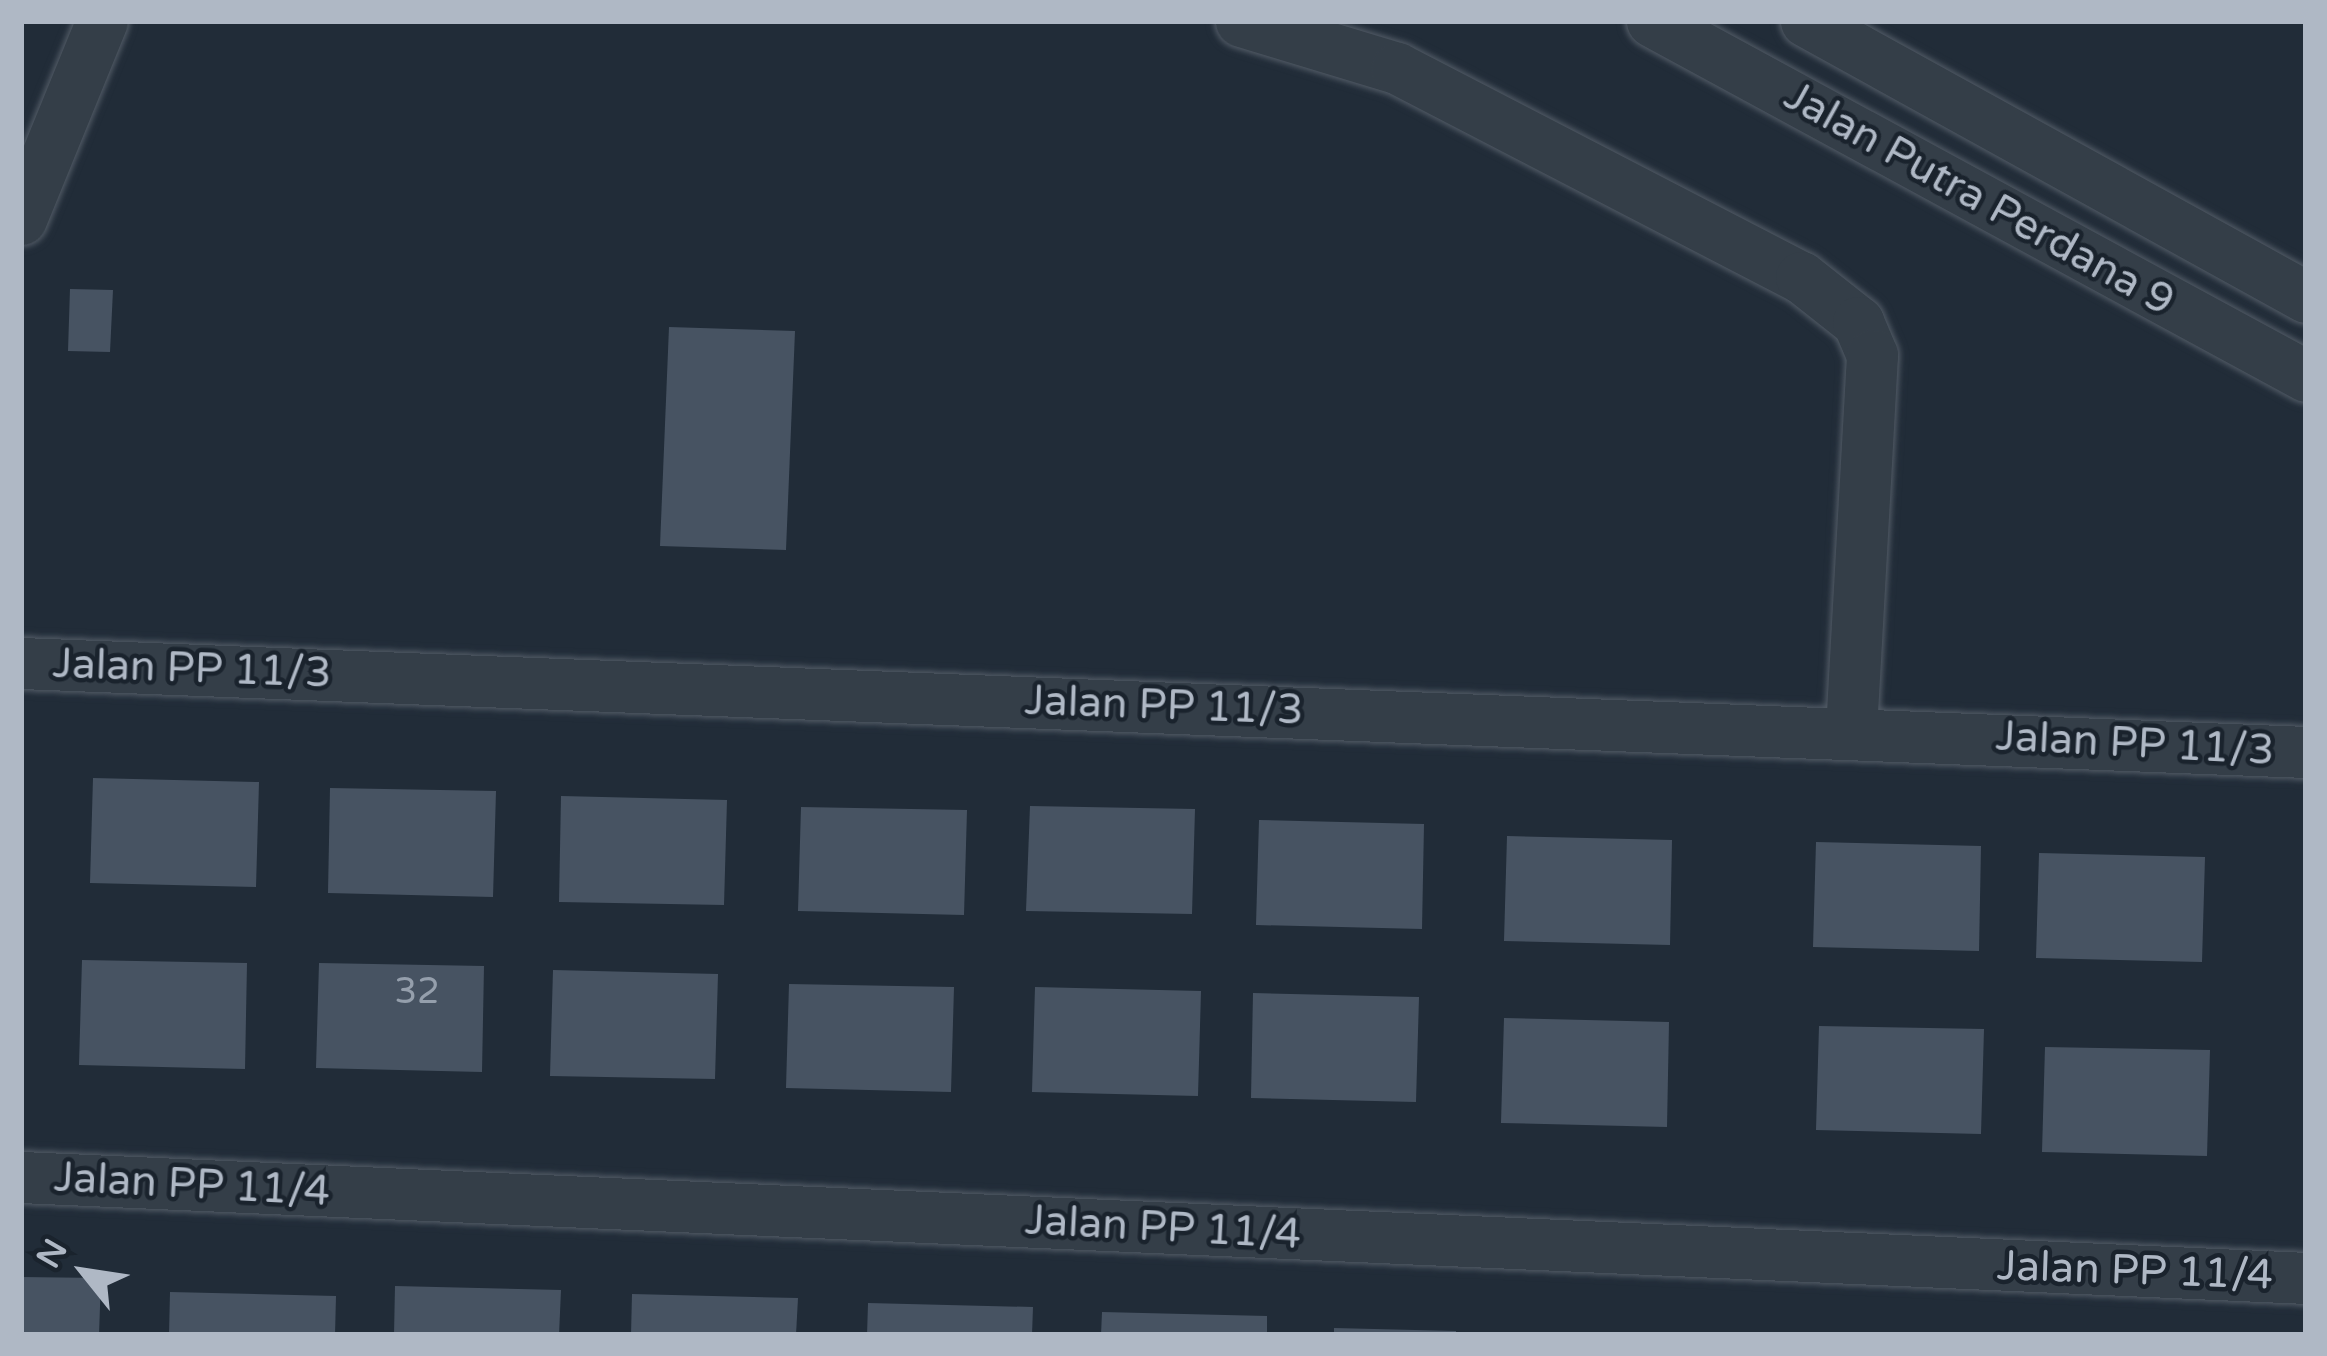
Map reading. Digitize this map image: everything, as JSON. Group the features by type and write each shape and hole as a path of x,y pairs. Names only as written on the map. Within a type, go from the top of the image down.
{"street":[{"path":"21,219 101,21"},
{"path":"1241,21 1397,68 1801,277 1858,322 1873,355 1851,732"},
{"name":"Jalan Putra Perdana 9","path":"1652,21 2306,376"},
{"name":"Jalan Putra Perdana 9","path":"1806,21 2306,297"},
{"name":"Jalan PP 11/3","path":"21,663 2306,752"},
{"name":"Jalan PP 11/4","path":"21,1177 2306,1278"}],"building":[{"path":"70,289 113,290 110,352 68,351"},
{"path":"669,327 795,331 786,550 660,546"},
{"path":"93,778 259,782 256,887 90,883"},
{"path":"330,788 496,791 493,897 328,893"},
{"path":"561,796 727,800 724,905 559,902"},
{"path":"1030,806 1195,809 1192,914 1026,911"},
{"path":"801,807 967,810 964,915 798,911"},
{"path":"1259,820 1424,824 1422,929 1256,925"},
{"path":"1507,836 1672,840 1670,945 1504,941"},
{"path":"1816,842 1981,846 1979,951 1813,947"},
{"path":"2039,853 2205,857 2202,962 2036,958"},
{"path":"82,960 247,963 245,1069 79,1065"},
{"path":"319,963 484,966 482,1072 316,1068"},
{"path":"553,970 718,974 715,1079 550,1076"},
{"path":"789,984 954,987 951,1092 786,1088"},
{"path":"1035,987 1201,991 1198,1096 1032,1092"},
{"path":"1253,993 1419,997 1416,1102 1251,1098"},
{"path":"1504,1018 1669,1022 1667,1127 1501,1123"},
{"path":"1819,1026 1984,1029 1981,1134 1816,1130"},
{"path":"2045,1047 2210,1050 2207,1156 2042,1152"},
{"path":"21,1277 101,1278 99,1335 21,1335"},
{"path":"395,1286 561,1290 559,1335 394,1335"},
{"path":"170,1292 336,1296 335,1335 169,1335"},
{"path":"632,1294 798,1298 796,1335 631,1335"},
{"path":"868,1303 1033,1307 1032,1335 867,1335"},
{"path":"1102,1312 1267,1316 1267,1335 1101,1335"},
{"path":"1334,1328 1456,1331 1456,1335 1334,1335"}]}
